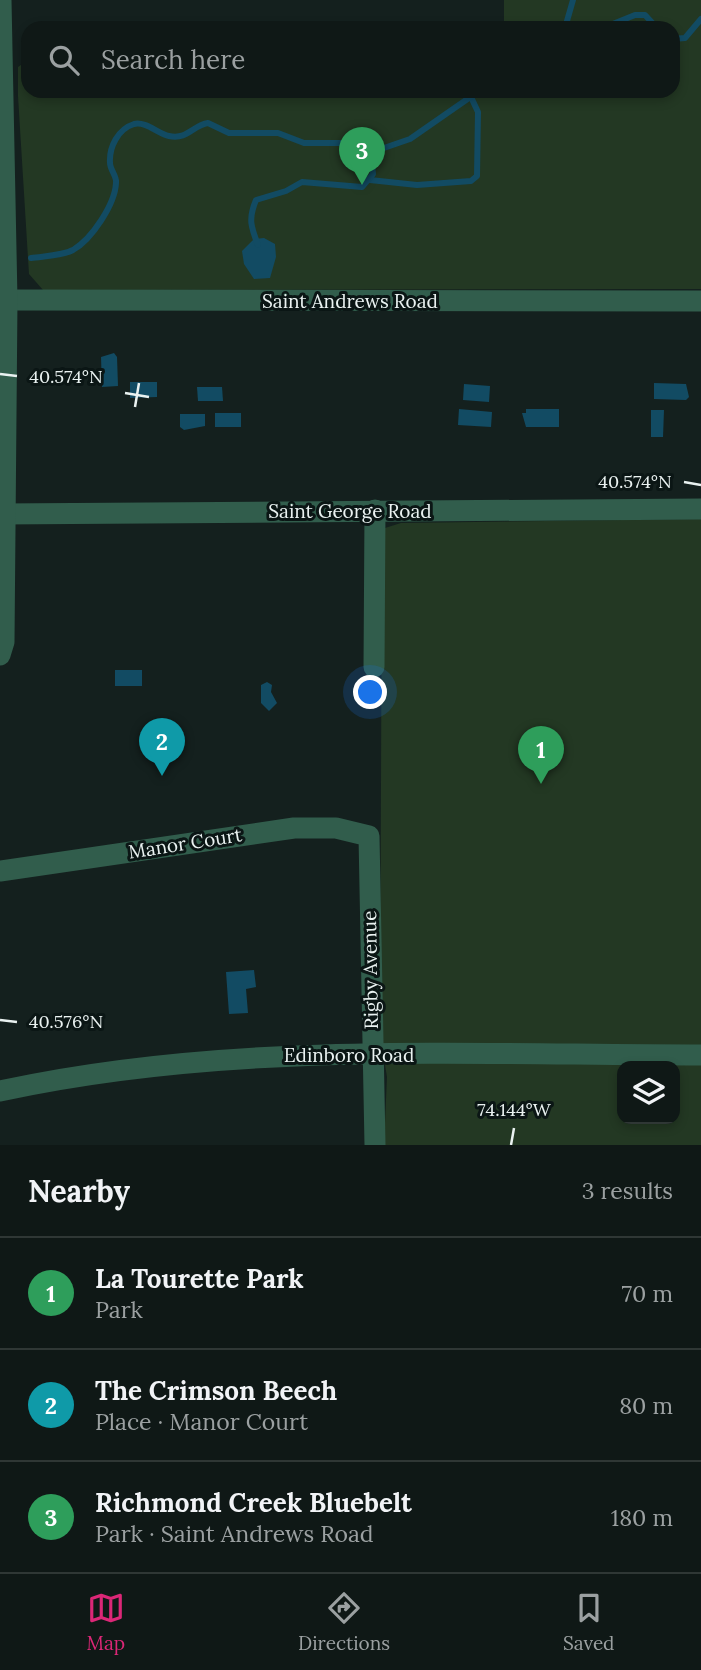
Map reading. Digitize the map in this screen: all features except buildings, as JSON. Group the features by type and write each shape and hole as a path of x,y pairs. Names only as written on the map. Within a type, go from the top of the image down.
{"street":[{"path":"0,655 4,642 1,0"},
{"name":"Saint Andrews Road","path":"4,300 701,301"},
{"name":"Saint George Road","path":"2,514 701,509"},
{"path":"374,667 375,510"},
{"name":"Manor Court","path":"0,871 294,828 336,828 369,836"},
{"name":"Rigby Avenue","path":"369,836 371,1055 375,1145"},
{"name":"Edinboro Road","path":"0,1091 105,1071 196,1060 269,1055 701,1055"}],"green space":[{"path":"504,0 701,0 701,289 43,290 29,274 18,96 18,67 21,65 21,98 680,98 680,21 504,21"},
{"path":"701,519 701,1145 384,1145 387,1077 380,1034 382,533 385,528 401,523"}],"water":[{"path":"264,238 275,244 276,257 270,278 254,279 244,264 242,251 254,239"},
{"path":"114,353 117,357 118,386 102,387 101,357"},
{"path":"130,382 157,382 157,397 130,398"},
{"path":"654,383 686,384 689,397 686,400 654,399"},
{"path":"464,384 490,386 489,402 463,400"},
{"path":"197,387 222,387 223,401 198,401"},
{"path":"459,409 492,412 491,427 458,425"},
{"path":"526,409 559,409 559,427 526,427 522,413 526,413"},
{"path":"651,410 664,410 663,437 651,437"},
{"path":"215,413 241,413 241,427 215,427"},
{"path":"180,414 205,414 205,426 184,430 180,427"},
{"path":"115,670 142,670 142,686 115,686"},
{"path":"267,682 272,685 271,692 277,703 269,711 261,703 261,685"},
{"path":"254,970 256,987 246,989 248,1013 229,1014 226,972"}],"waterway":[{"path":"567,21 573,0"},
{"path":"620,21 635,15 645,15 651,21"},
{"path":"680,38 685,38 701,19"},
{"path":"31,258 69,252 95,230 115,191 116,180 110,163 113,145 119,134 128,126 143,124 165,135 176,137 208,123 229,133 278,133 304,143 350,143 378,150 410,139 469,98"},
{"path":"370,180 417,185 471,181 477,176 478,112 471,98"},
{"path":"258,245 251,223 256,200 286,191 302,182 362,187 373,174 372,164 361,146"}],"place":[{"name":"Richmond Creek Bluebelt","path":"362,185"},
{"name":"The Crimson Beech","path":"162,776"},
{"name":"La Tourette Park","path":"541,784"}]}
